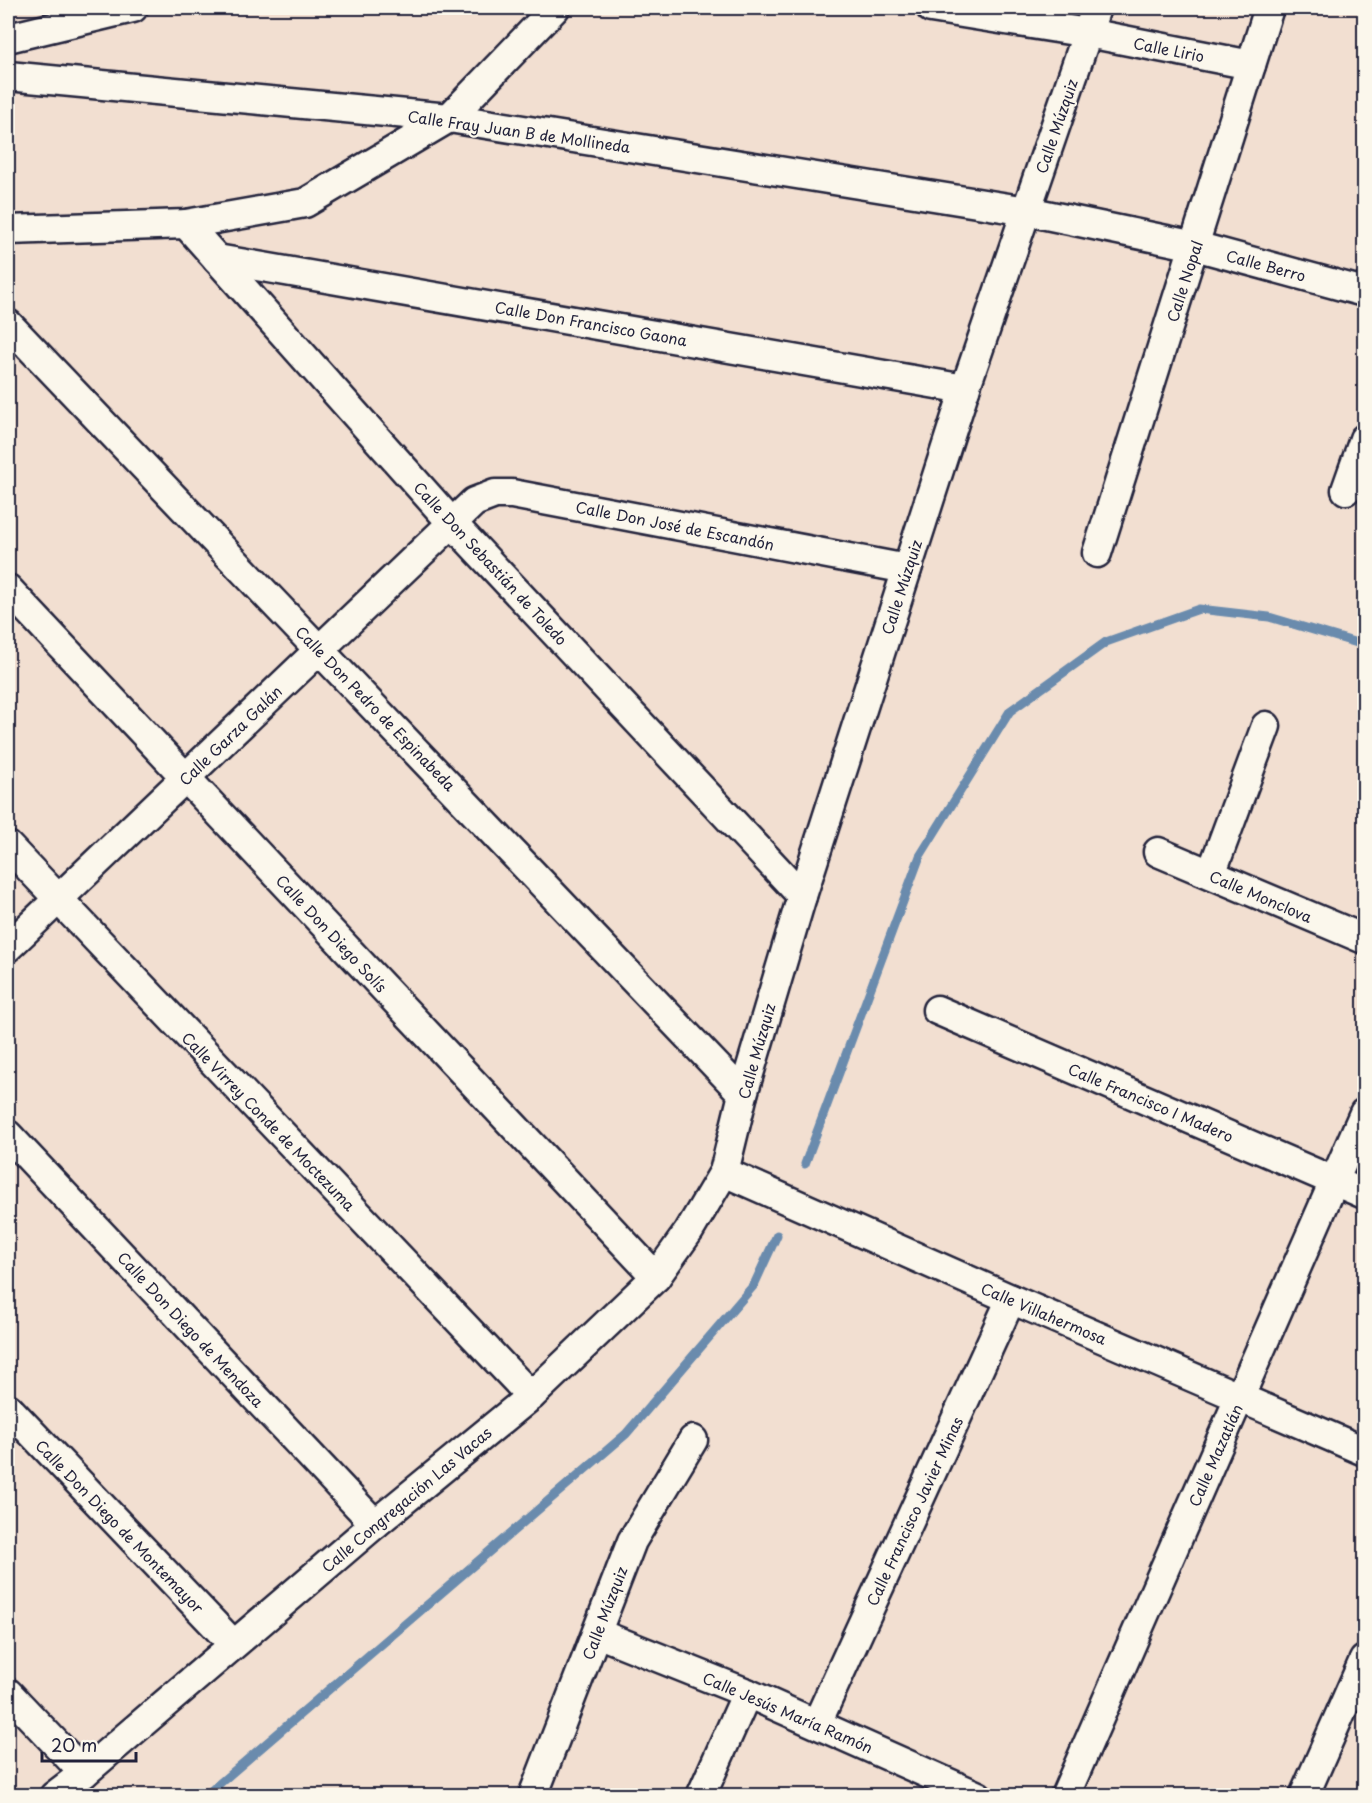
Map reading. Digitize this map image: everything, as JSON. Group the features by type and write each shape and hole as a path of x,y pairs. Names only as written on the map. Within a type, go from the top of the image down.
{"street":[{"path":"8,38 134,8"},
{"path":"8,230 186,224 305,203 449,118 555,8"},
{"name":"Calle Lirio","path":"931,8 1092,20 1251,65"},
{"name":"Calle Nopal","path":"1097,553 1269,8"},
{"name":"Calle Múzquiz","path":"724,1172 743,1094 802,896 965,389 1092,20"},
{"name":"Calle Fray Juan B de Mollineda","path":"8,76 449,118 1027,211"},
{"name":"Calle Berro","path":"1027,211 1195,246 1365,292"},
{"name":"Calle Don Sebastián de Toledo","path":"186,224 452,523 802,896"},
{"name":"Calle Don Francisco Gaona","path":"218,259 965,389"},
{"name":"Calle Don Pedro de Espinabeda","path":"8,324 320,648 743,1094"},
{"path":"1346,490 1365,438"},
{"name":"Calle Don José de Escandón","path":"452,523 474,502 489,496 512,494 907,569"},
{"name":"Calle Garza Galán","path":"8,947 452,523"},
{"name":"Calle Don Diego Solís","path":"8,589 656,1277"},
{"path":"1211,874 1266,726"},
{"name":"Calle Virrey Conde de Moctezuma","path":"8,846 531,1396"},
{"name":"Calle Monclova","path":"1158,852 1365,939"},
{"name":"Calle Francisco I Madero","path":"937,1010 1365,1194"},
{"name":"Calle Mazatlán","path":"1065,1796 1365,1113"},
{"name":"Calle Don Diego de Mendoza","path":"8,1135 375,1524"},
{"name":"Calle Congregación Las Vacas","path":"54,1796 84,1773 375,1524 531,1396 656,1277 689,1231 724,1172"},
{"name":"Calle Villahermosa","path":"724,1172 1011,1299 1365,1451"},
{"name":"Calle Francisco Javier Minas","path":"818,1724 1011,1299"},
{"name":"Calle Don Diego de Montemayor","path":"8,1408 233,1644"},
{"name":"Calle Múzquiz","path":"532,1796 639,1527 693,1440"},
{"name":"Calle Jesús María Ramón","path":"597,1633 747,1693 978,1796"},
{"path":"1304,1796 1365,1660"},
{"path":"8,1693 84,1773"},
{"path":"701,1796 747,1693"}],"waterway":[{"path":"805,1164 920,856 1010,711 1106,642 1199,609 1269,617 1364,645"},
{"path":"205,1796 626,1434 754,1285 777,1235"}]}
